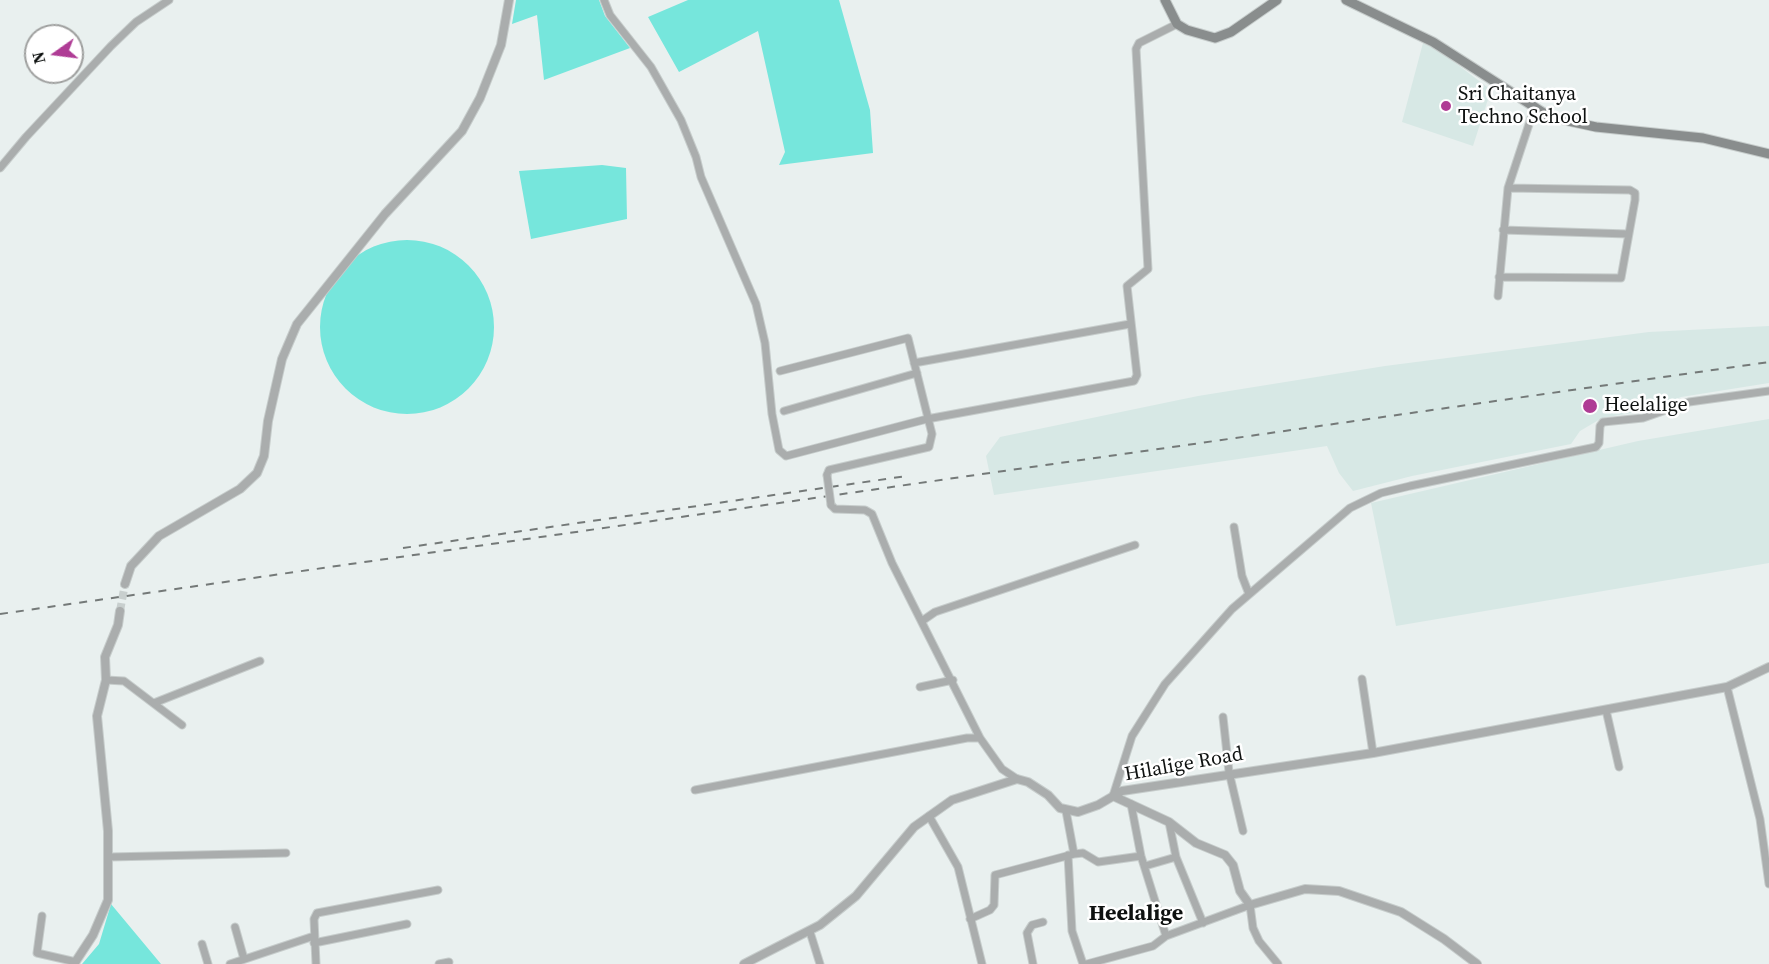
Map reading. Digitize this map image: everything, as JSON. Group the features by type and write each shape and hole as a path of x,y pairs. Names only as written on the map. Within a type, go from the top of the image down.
{"main road":[{"path":"1165,0 1177,24 1187,30 1215,38 1231,32 1277,0"},
{"path":"1346,0 1433,42 1550,117 1596,127 1702,138 1769,154"}],"street":[{"path":"0,168 111,46 136,22 169,0"},
{"path":"125,584 131,566 159,536 240,489 257,473 264,456 268,421 282,359 297,324 385,214 462,131 480,98 501,45 509,0"},
{"path":"604,0 610,15 651,67 681,120 706,191 756,304 765,343 772,414 780,453 786,456 927,419 1134,381 1137,375 1127,285 1148,269 1136,45 1177,24"},
{"path":"1498,296 1508,188 1535,106"},
{"path":"1499,277 1621,278 1635,200 1635,193 1630,190 1508,188"},
{"path":"1503,230 1629,234"},
{"path":"914,363 1130,324"},
{"path":"780,371 908,338 932,440 929,447 829,470 827,475 831,505 834,509 865,510 872,514 892,563 980,738 1002,770 1028,782 1066,811 1071,854 1072,931 1085,964 1153,946 1166,936 1250,905 1305,890 1339,891 1401,912 1444,939 1477,964"},
{"path":"784,411 917,373"},
{"path":"1278,964 1259,941 1253,928 1250,905 1240,891 1233,865 1225,855 1196,843 1170,822 1113,796 1132,736 1165,684 1232,609 1350,508 1382,493 1596,447 1599,443 1600,426 1605,422 1643,418 1689,402 1769,391"},
{"path":"1234,527 1242,576 1249,594"},
{"path":"922,621 935,612 1134,545"},
{"path":"42,916 37,953 75,963 93,935 108,900 109,856 97,716 106,680 105,657 118,625 120,611"},
{"path":"154,703 260,661"},
{"name":"Hilalige Road","path":"1066,811 1078,812 1098,805 1122,791 1229,772 1372,753 1727,687 1769,667"},
{"path":"1362,679 1372,753"},
{"path":"106,680 124,681 182,725"},
{"path":"920,687 953,681"},
{"path":"1727,687 1760,819 1769,884"},
{"path":"1606,710 1619,767"},
{"path":"1223,717 1229,772 1243,831"},
{"path":"695,790 967,738 980,738"},
{"path":"744,964 810,932 856,896 914,827 952,800 1017,778"},
{"path":"1131,804 1141,856 1166,936"},
{"path":"929,816 958,867 982,964"},
{"path":"1170,822 1176,857 1203,923"},
{"path":"109,856 286,853"},
{"path":"970,919 990,910 994,905 995,875 1071,854 1083,853 1098,862 1141,856"},
{"path":"1145,866 1176,857"},
{"path":"316,964 314,919 317,913 438,890"},
{"path":"1033,964 1027,933 1032,925 1043,922"},
{"path":"230,964 314,940 407,924"},
{"path":"235,927 244,959"},
{"path":"810,932 820,964"},
{"path":"202,944 208,964"},
{"path":"439,964 450,962"}],"shaded area":[{"path":"516,0 599,0 605,16 630,48 544,80 537,15 512,24"},
{"path":"688,0 839,0 870,110 873,153 779,165 785,152 758,31 679,72 648,17"},
{"name":"Sri Chaitanya Techno School","path":"1423,43 1441,52 1491,90 1473,146 1402,122"},
{"path":"602,165 626,168 627,219 531,239 519,171"},
{"path":"407,240 440,247 455,255 468,266 479,279 487,294 494,327 487,360 479,375 468,388 455,399 440,407 407,414 374,407 359,399 346,388 335,375 327,360 320,327 327,294 335,279 346,266 359,255 374,247"},
{"path":"1769,326 1769,383 1681,397 1649,410 1602,418 1580,431 1571,444 1412,476 1353,491 1339,473 1327,446 994,495 986,456 1000,437 1198,396 1385,366 1649,332"},
{"path":"1769,419 1769,563 1396,626 1371,503 1638,441"},
{"path":"111,904 161,964 82,964 99,944"}],"tunnel":[{"path":"120,611 125,584"}],"railway":[{"path":"0,614 1769,362"},
{"path":"403,548 907,476"}],"place":[{"name":"Sri Chaitanya Techno School","path":"1446,106"},
{"name":"Heelalige","path":"1590,406"}],"district":[{"name":"Heelalige","path":"1136,914"}]}
